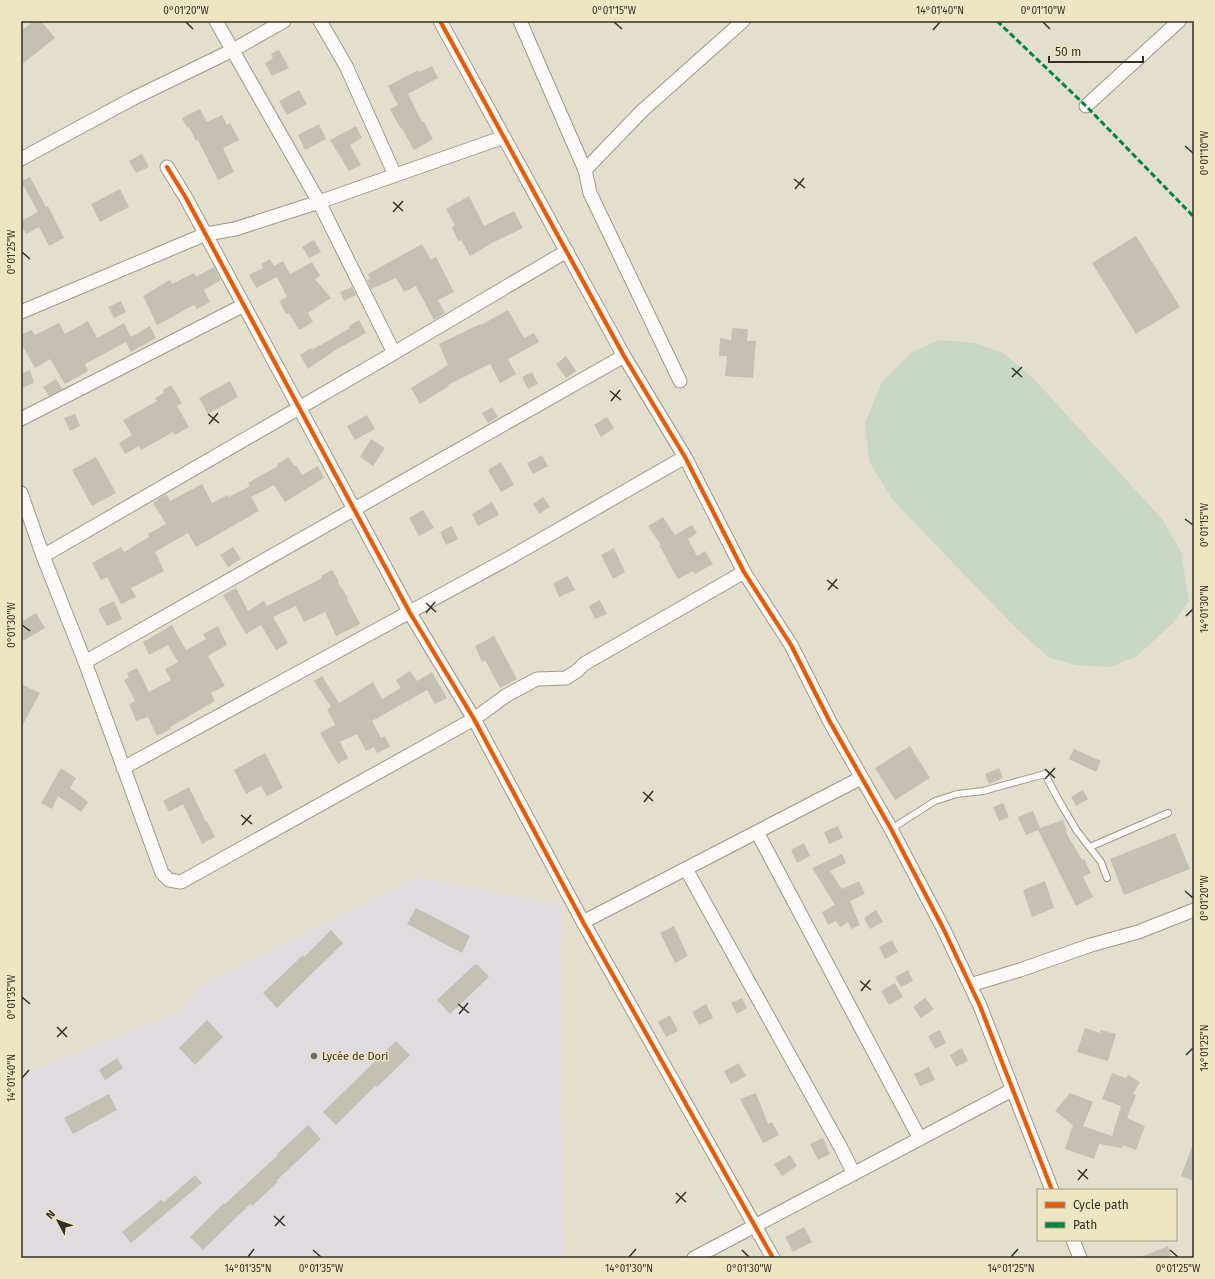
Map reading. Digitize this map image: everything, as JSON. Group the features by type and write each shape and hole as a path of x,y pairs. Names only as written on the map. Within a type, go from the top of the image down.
{"street":[{"path":"216,21 319,202 394,353"},
{"path":"21,159 132,99 233,50 284,21"},
{"path":"320,21 346,66 395,175"},
{"path":"440,21 624,356 686,458 744,572 791,645 830,722 891,829 943,928 980,1006 1052,1189"},
{"path":"520,21 585,170 590,193 680,381"},
{"path":"585,170 643,110 743,21"},
{"path":"1086,106 1179,21"},
{"path":"21,312 206,234 235,229 319,202 504,137"},
{"path":"167,167 206,234 410,613 474,719 583,922 773,1258"},
{"path":"43,556 567,251"},
{"path":"21,419 244,305"},
{"path":"85,662 624,356"},
{"path":"123,768 410,613 686,458"},
{"path":"21,493 43,556 85,662 162,873 169,880 180,882 474,719 507,695 537,679 566,678 577,671 584,664 744,572"},
{"path":"583,922 861,778"},
{"path":"757,832 920,1139"},
{"path":"686,869 854,1174"},
{"path":"970,986 1091,945 1138,932 1194,910"},
{"path":"694,1258 1012,1090"},
{"path":"1072,1241 1080,1258"}],"lane":[{"path":"891,829 935,801 957,794 983,791 1045,774 1077,831 1101,862 1107,878"},
{"path":"1090,847 1168,813"}],"shaded area":[{"name":"Lycée de Dori","path":"417,877 562,905 560,1038 564,1258 21,1258 21,1075 183,1010 203,984"}],"green space":[{"path":"940,340 976,343 1003,353 1032,377 1163,520 1181,552 1189,601 1173,623 1137,656 1110,667 1076,665 1048,657 1018,630 892,499 869,461 865,423 882,382 912,352"}],"building":[{"path":"34,21 41,21 55,38 21,65 21,31"},
{"path":"279,50 289,68 272,76 265,63 273,59 271,54"},
{"path":"432,66 438,78 408,94 422,122 424,122 433,139 414,150 390,109 398,105 388,86 418,70 419,72"},
{"path":"299,90 307,104 287,115 279,101"},
{"path":"200,109 207,122 222,115 227,125 230,123 239,140 223,148 234,172 218,180 198,140 196,141 189,127 187,128 182,118"},
{"path":"319,124 326,139 305,150 298,135"},
{"path":"356,126 362,138 350,145 361,165 349,171 330,140"},
{"path":"142,154 149,167 136,173 129,161"},
{"path":"30,177 46,207 48,206 64,238 49,246 39,227 26,234 21,225 21,221 38,212 21,181"},
{"path":"120,189 129,207 100,222 91,204"},
{"path":"469,196 484,226 514,211 523,228 492,243 470,256 461,240 458,241 452,227 455,225 446,209"},
{"path":"1136,236 1180,307 1136,334 1092,263"},
{"path":"314,240 321,252 309,258 302,247"},
{"path":"422,244 431,260 436,257 454,292 438,300 445,313 434,320 416,286 404,292 396,278 371,289 367,280 370,279 368,274"},
{"path":"270,259 274,266 283,261 290,274 312,262 320,276 315,279 331,298 308,313 313,322 299,330 289,313 286,314 279,301 287,297 277,277 256,288 249,275 263,268 261,264"},
{"path":"214,267 221,280 204,290 210,302 197,309 194,305 157,325 143,296 170,280 172,284 194,273 196,277"},
{"path":"352,287 356,295 344,301 340,292"},
{"path":"121,301 126,312 114,318 108,307"},
{"path":"508,310 524,338 534,333 539,342 508,359 516,374 500,383 490,364 448,385 449,386 420,404 411,388 448,365 439,344 480,324 481,325"},
{"path":"359,320 366,333 334,351 308,369 300,355 311,348 312,350 350,328 349,326"},
{"path":"88,321 97,338 124,323 131,337 150,326 156,338 131,352 126,342 85,364 88,371 65,384 50,359 35,368 21,343 21,335 31,330 35,335 59,323 65,334"},
{"path":"732,328 748,329 747,341 756,341 753,378 725,376 727,356 719,356 720,338 731,340"},
{"path":"566,356 576,371 566,378 556,364"},
{"path":"30,370 34,383 21,388 21,374"},
{"path":"532,372 538,384 528,389 522,377"},
{"path":"56,379 62,389 49,396 43,387"},
{"path":"230,381 238,397 208,414 199,398"},
{"path":"171,385 182,403 177,406 189,427 175,435 173,432 141,450 139,446 125,454 119,443 132,435 123,420 157,401 155,398 164,393 163,390"},
{"path":"492,407 498,417 488,423 482,413"},
{"path":"75,414 80,426 70,431 64,418"},
{"path":"367,415 375,429 355,440 347,426"},
{"path":"607,417 614,428 601,437 594,425"},
{"path":"371,439 385,448 373,466 360,457"},
{"path":"542,455 548,466 533,474 527,463"},
{"path":"96,457 116,493 92,506 72,470"},
{"path":"289,457 294,466 296,465 302,475 318,466 324,478 285,502 274,485 251,497 259,511 196,547 188,533 155,552 164,571 131,588 136,597 121,604 107,577 101,580 92,563 121,547 124,552 149,537 148,534 166,524 153,503 166,494 170,501 202,484 212,503 228,495 229,497 250,486 248,483 278,466 277,464"},
{"path":"501,462 514,485 501,492 488,470"},
{"path":"543,497 550,507 539,514 533,504"},
{"path":"492,502 499,515 478,526 472,514"},
{"path":"423,510 434,528 419,536 409,518"},
{"path":"663,517 675,535 692,525 697,533 688,539 697,556 705,551 713,564 695,574 693,571 678,579 659,545 661,545 648,526"},
{"path":"452,526 458,539 446,545 440,532"},
{"path":"233,547 241,559 228,567 220,555"},
{"path":"614,548 625,572 613,579 601,555"},
{"path":"332,570 348,598 347,599 360,624 336,636 325,612 304,622 296,606 273,617 288,643 276,650 261,625 246,634 223,595 236,588 248,611 264,601 267,606 322,578 321,576"},
{"path":"568,576 575,590 559,597 553,583"},
{"path":"600,600 607,614 595,619 589,606"},
{"path":"114,601 122,619 107,626 98,609"},
{"path":"36,613 45,628 21,642 21,622"},
{"path":"172,625 186,650 206,639 203,634 218,626 227,645 208,656 225,686 211,693 215,701 170,727 171,729 157,736 148,717 136,721 129,704 135,701 124,680 129,678 127,673 137,668 149,692 171,680 165,669 178,662 168,645 149,655 143,642"},
{"path":"494,636 517,679 500,688 485,660 482,662 475,646"},
{"path":"410,671 417,681 432,672 447,698 435,704 427,690 372,721 381,738 385,736 390,747 377,753 374,747 366,751 357,734 340,742 348,758 338,764 320,733 335,725 327,709 331,707 314,681 322,676 339,703 373,682 382,699 401,688 396,680"},
{"path":"21,684 40,693 21,728"},
{"path":"910,746 930,778 895,800 875,768"},
{"path":"1074,749 1101,761 1096,772 1069,759"},
{"path":"265,753 283,788 267,796 261,786 246,794 234,770"},
{"path":"61,768 76,778 70,788 88,802 81,812 58,796 52,809 41,803"},
{"path":"999,768 1003,778 989,784 985,774"},
{"path":"189,787 215,837 202,844 183,804 169,812 163,801"},
{"path":"1083,790 1088,799 1076,806 1071,797"},
{"path":"1003,803 1009,817 999,821 993,807"},
{"path":"1033,811 1040,828 1063,820 1067,834 1082,860 1084,859 1091,873 1083,877 1093,897 1076,906 1038,830 1026,835 1018,817"},
{"path":"838,826 843,838 829,844 824,832"},
{"path":"1175,833 1190,869 1124,895 1110,859"},
{"path":"804,843 810,856 797,863 791,850"},
{"path":"842,854 846,863 830,871 842,889 859,881 865,894 850,901 860,925 851,929 848,922 840,927 836,921 828,925 822,912 835,905 812,868"},
{"path":"1045,881 1054,908 1032,917 1023,890"},
{"path":"416,908 470,936 462,953 407,924"},
{"path":"876,910 883,922 870,929 864,918"},
{"path":"674,926 688,956 675,963 660,933"},
{"path":"331,930 343,943 277,1008 263,993 303,955 304,957"},
{"path":"892,940 898,952 885,959 879,947"},
{"path":"474,965 478,965 489,977 450,1014 437,1000"},
{"path":"908,970 913,981 901,987 895,977"},
{"path":"895,983 903,997 889,1005 881,991"},
{"path":"742,998 747,1008 737,1014 731,1003"},
{"path":"925,998 934,1009 921,1018 913,1007"},
{"path":"706,1004 713,1018 699,1025 692,1012"},
{"path":"670,1015 678,1031 666,1037 658,1022"},
{"path":"207,1020 223,1037 195,1065 179,1048"},
{"path":"1085,1028 1100,1033 1101,1030 1116,1034 1108,1061 1077,1052"},
{"path":"940,1030 946,1043 935,1049 928,1036"},
{"path":"396,1041 410,1055 377,1087 376,1085 336,1125 323,1112"},
{"path":"962,1048 968,1061 956,1067 950,1055"},
{"path":"117,1058 123,1068 105,1080 99,1070"},
{"path":"739,1063 746,1076 731,1084 724,1071"},
{"path":"929,1067 935,1080 920,1086 914,1074"},
{"path":"1112,1073 1126,1078 1128,1075 1140,1082 1133,1094 1136,1095 1127,1118 1145,1126 1136,1150 1123,1145 1122,1148 1099,1144 1094,1159 1065,1149 1073,1125 1055,1111 1070,1093 1093,1102 1083,1126 1112,1136 1121,1106 1102,1099"},
{"path":"756,1093 768,1124 772,1122 779,1135 763,1143 740,1099"},
{"path":"109,1094 117,1110 73,1134 64,1118"},
{"path":"308,1125 321,1139 276,1181 278,1182 252,1206 250,1204 203,1250 190,1237 224,1203 225,1204 278,1155 277,1154"},
{"path":"823,1138 830,1154 818,1160 810,1144"},
{"path":"1193,1144 1194,1145 1194,1181 1181,1176"},
{"path":"790,1155 797,1166 782,1176 774,1164"},
{"path":"195,1175 202,1183 131,1243 122,1232 161,1200 164,1202"},
{"path":"804,1227 812,1242 793,1252 785,1237"},
{"path":"1168,1246 1171,1255 1165,1258 1138,1258"}],"marked path":[{"path":"997,21 1086,106 1194,217"}],"cycle path":[{"path":"440,21 624,356 685,457 744,572 791,645 830,722 891,829 943,928 980,1006 1052,1189"},
{"path":"167,167 186,198 410,613 474,719 583,922 773,1258"}],"place":[{"name":"Lycée de Dori","path":"314,1056"}]}
